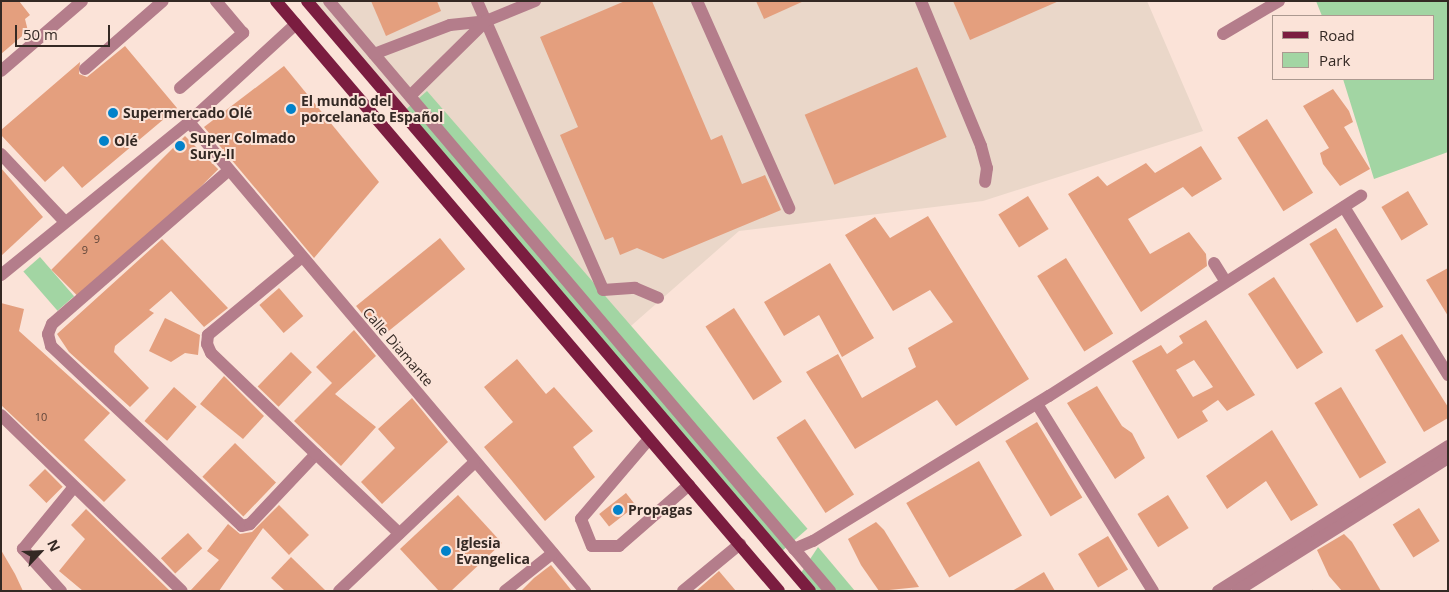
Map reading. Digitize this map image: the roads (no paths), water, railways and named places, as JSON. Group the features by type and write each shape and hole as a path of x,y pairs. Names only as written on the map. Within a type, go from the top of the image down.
{"main road":[{"path":"276,1 779,591"},
{"path":"307,1 810,591"}],"street":[{"path":"1,71 82,1"},
{"path":"85,69 163,1"},
{"path":"180,88 243,33 216,1"},
{"path":"329,1 830,591"},
{"path":"477,1 602,290 635,288 658,298"},
{"path":"374,54 442,28 486,21 535,1"},
{"path":"698,1 789,208"},
{"path":"921,1 981,146 985,182"},
{"path":"1223,34 1279,1"},
{"path":"410,96 486,21"},
{"path":"1,276 189,122 296,24"},
{"name":"Calle Diamante","path":"189,122 474,463 585,591"},
{"path":"1,154 65,222"},
{"path":"228,171 52,324 48,334 51,346 242,526 250,524 316,454"},
{"path":"794,549 813,541 1037,404 1361,196"},
{"path":"1344,206 1448,374"},
{"path":"301,258 208,336 211,353 399,533"},
{"path":"1214,263 1226,282"},
{"path":"1037,404 1153,591"},
{"path":"1,415 182,591"},
{"path":"649,439 581,519 592,546 619,546 689,485"},
{"path":"1415,473 1448,446"},
{"path":"1218,591 1237,586 1415,473 1448,458"},
{"path":"339,591 474,463"},
{"path":"61,591 23,549 74,487"},
{"path":"683,591 740,544"},
{"path":"505,591 554,553"}],"place":[{"name":"El mundo del porcelanato Español","path":"291,109"},
{"name":"Supermercado Olé","path":"113,113"},
{"name":"Olé","path":"104,141"},
{"name":"Super Colmado Sury-II","path":"180,146"},
{"name":"Propagas","path":"618,510"},
{"name":"Iglesia Evangelica","path":"446,551"}]}
